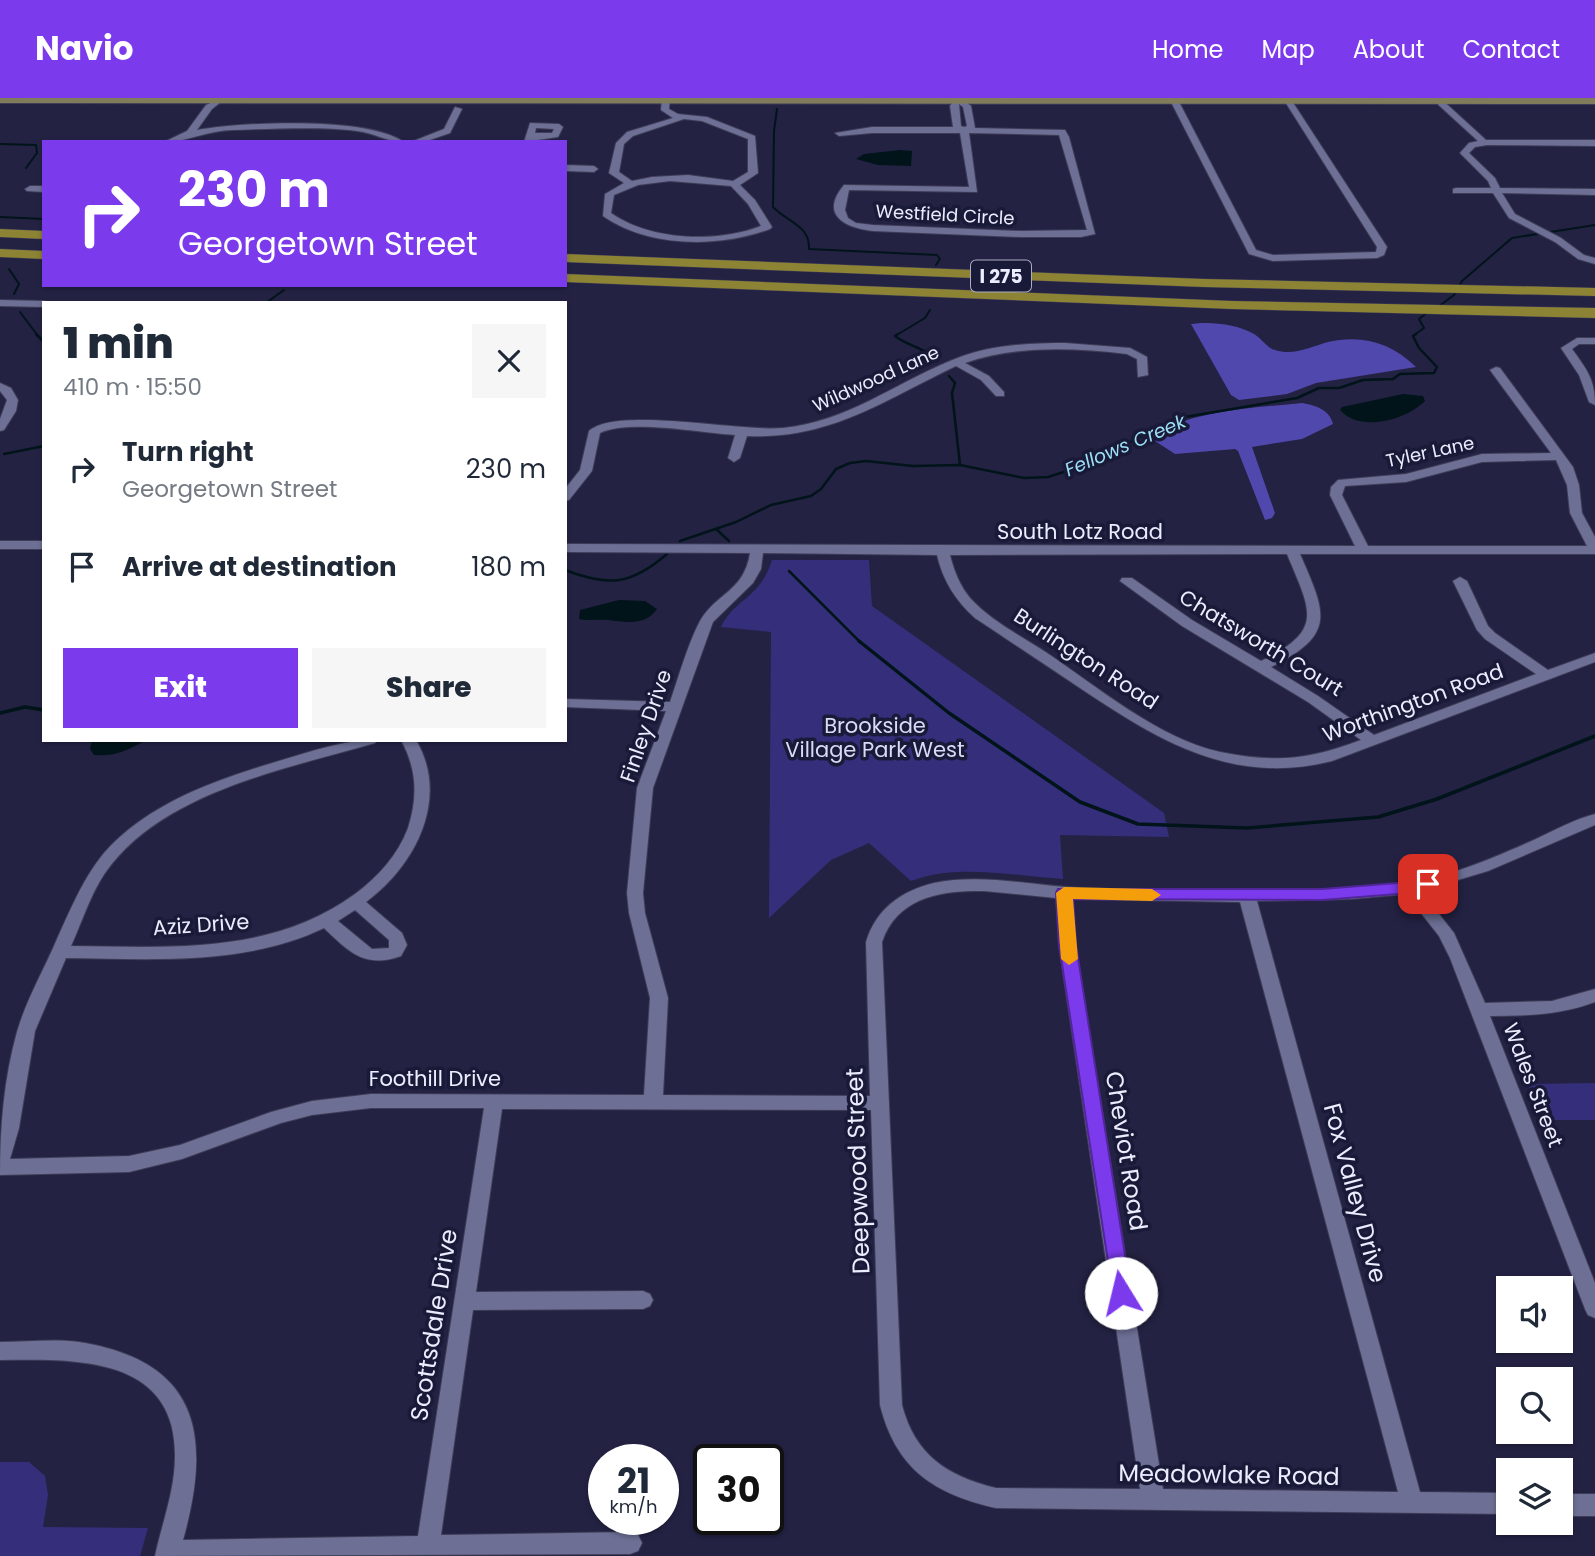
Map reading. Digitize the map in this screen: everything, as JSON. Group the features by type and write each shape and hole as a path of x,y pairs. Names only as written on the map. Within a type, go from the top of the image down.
{"highway":[{"path":"0,233 42,235"},
{"path":"0,253 42,255"},
{"name":"I 275","path":"567,258 1109,280 1595,292"},
{"name":"I 275","path":"567,278 1191,304 1595,313"}],"main road":[{"path":"0,100 400,99 666,103 681,106 1100,99 1595,101"}],"street":[{"path":"1442,99 1451,114 1460,117 1483,143"},
{"path":"200,131 217,107 218,100"},
{"path":"190,133 209,107 218,100"},
{"name":"Westfield Circle","path":"958,100 954,106 957,127 964,130 974,190 848,187 843,191 838,212 841,217 866,227 1077,234 1090,233 1093,228 1103,235 1092,239 1077,234"},
{"path":"1174,100 1248,248 1258,255 1273,258 1367,257 1380,254 1382,247 1288,100"},
{"path":"666,103 681,106 754,140 753,173 734,184"},
{"path":"631,184 614,173 623,139 681,106"},
{"path":"421,140 447,131 458,109"},
{"path":"173,140 190,133 222,128 290,131 363,129 394,140"},
{"path":"839,133 872,130 1057,131 1065,137 1093,228"},
{"path":"1595,143 1483,143 1465,150 1465,157 1487,174 1512,216 1581,257 1595,261"},
{"path":"567,168 594,169"},
{"path":"662,179 713,180 734,184 752,202 767,227 712,237 645,233 616,222 606,214 610,194 631,184 662,179"},
{"name":"Westfield Circle","path":"963,191 975,195 987,192 975,186"},
{"path":"30,189 42,189"},
{"path":"1456,191 1595,192"},
{"path":"0,303 42,304"},
{"path":"1595,341 1577,341 1566,348 1585,375 1595,401"},
{"name":"Wildwood Lane","path":"567,495 583,475 594,435 603,426 615,424 779,432 824,425 956,362 986,353 1030,347 1125,350 1142,357 1142,374"},
{"path":"956,362 985,378 1000,394"},
{"path":"1496,370 1513,389 1571,476 1576,513 1595,550"},
{"path":"0,386 12,394 14,402 13,409 0,428"},
{"path":"734,458 742,432"},
{"name":"Tyler Lane","path":"1363,549 1336,495 1337,487 1342,483 1406,478 1482,458 1559,456"},
{"path":"0,545 42,545"},
{"name":"South Lotz Road","path":"567,548 943,551 1595,550"},
{"path":"1261,667 1300,645 1315,625 1315,613 1291,549"},
{"name":"Finley Drive","path":"653,1102 659,998 637,913 636,870 645,788 707,621 748,580 754,569 757,550"},
{"name":"Burlington Road","path":"943,551 952,582 980,615 1159,732 1213,755 1242,761"},
{"name":"Chatsworth Court","path":"1127,581 1154,602 1332,710 1373,741"},
{"path":"1460,581 1482,626 1490,636 1546,675"},
{"name":"Worthington Road","path":"1242,761 1278,764 1311,761 1373,741 1595,657"},
{"path":"567,703 674,707"},
{"path":"0,1161 14,1117 26,1034 88,889 102,866 127,838 159,814 219,787 364,742"},
{"name":"Aziz Drive","path":"60,952 229,949 278,939 327,920 357,903 400,859 412,838 422,809 424,777 418,757 409,742"},
{"name":"Deepwood Street","path":"950,1485 929,1472 908,1451 893,1421 876,934 883,919 901,902 926,892 959,886 1064,893 1247,896 1347,894 1410,888 1478,868 1595,819"},
{"name":"Wales Street","path":"1410,888 1451,942 1595,1309"},
{"name":"Cheviot Road","path":"1064,893 1067,945 1153,1500"},
{"name":"Fox Valley Drive","path":"1247,896 1412,1503"},
{"path":"327,920 364,953 375,958 395,952 398,945 396,937 357,903"},
{"path":"1479,1009 1538,1009 1566,1005 1595,995"},
{"name":"Foothill Drive","path":"0,1167 97,1167 151,1160 182,1153 278,1117 323,1107 390,1101 880,1103"},
{"name":"Scottsdale Drive","path":"426,1551 494,1102"},
{"path":"464,1301 643,1300"},
{"path":"0,1351 70,1351 110,1358 142,1370 169,1394 185,1426 188,1447 187,1477 168,1553 426,1551 629,1543"},
{"name":"Meadowlake Road","path":"950,1485 970,1494 996,1498 1496,1504"},
{"path":"1573,1505 1595,1505"}],"green space":[{"name":"Brookside Village Park West","path":"772,560 869,560 872,606 1164,813 1169,837 1060,835 1063,879 966,872 928,876 911,881 869,843 831,860 769,918 771,632 721,627 733,610 761,583"},
{"path":"1595,1083 1595,1120 1542,1120 1528,1084"},
{"path":"0,1462 29,1462 45,1476 48,1495 43,1527 148,1528 140,1556 0,1556"}],"shaded area":[{"path":"912,151 911,166 878,165 856,159 864,154"},
{"path":"1215,323 1240,328 1254,334 1272,349 1282,352 1341,340 1376,342 1397,352 1416,367 1316,383 1287,394 1239,400 1231,395 1191,324"},
{"path":"1403,394 1423,396 1425,401 1407,414 1383,421 1359,421 1340,410 1342,407"},
{"path":"1302,403 1325,412 1333,424 1302,439 1252,447 1275,513 1272,518 1265,520 1238,451 1235,449 1175,454 1155,441 1155,436 1168,428 1204,416"},
{"path":"619,600 645,601 657,609 647,618 635,622 579,619 580,610"},
{"path":"92,742 142,742 108,755 94,755 90,749"}],"waterway":[{"path":"777,109 774,131 773,207 802,229 806,234 809,249 937,255 940,259 936,265"},
{"path":"0,144 36,145 37,153 26,168"},
{"path":"0,217 42,219"},
{"name":"Fellows Creek","path":"1438,307 1454,295 1462,281 1512,238 1595,225"},
{"path":"9,269 19,284 14,294"},
{"path":"269,301 284,290"},
{"path":"895,336 925,318 930,310"},
{"path":"20,312 38,336"},
{"name":"Fellows Creek","path":"1413,336 1424,328 1419,319 1428,312"},
{"path":"38,336 42,340"},
{"path":"895,336 937,361"},
{"name":"Fellows Creek","path":"960,465 1024,478 1048,477 1092,463 1160,426 1185,417 1297,398 1319,388 1339,388 1363,380 1393,379 1400,374 1434,373 1437,367 1419,348 1413,336"},
{"path":"949,376 955,383 952,393 960,465"},
{"path":"4,454 42,446"},
{"name":"Fellows Creek","path":"680,541 736,522 771,505 811,496 821,489 836,469 850,463 866,461 913,466 960,465"},
{"path":"716,529 729,541"},
{"name":"Fellows Creek","path":"567,571 594,579 619,580 642,572 667,554"},
{"path":"789,571 859,641"},
{"path":"859,641 949,713 1080,802 1138,824 1247,828 1378,817 1437,799 1595,736"},
{"name":"Fellows Creek","path":"0,713 25,707 42,710"}],"slow traffic":[{"path":"1069,959 1064,893 1152,895"}],"route":[{"path":"1121,1293 1067,945 1064,893 1247,896 1347,894 1428,884"}]}
